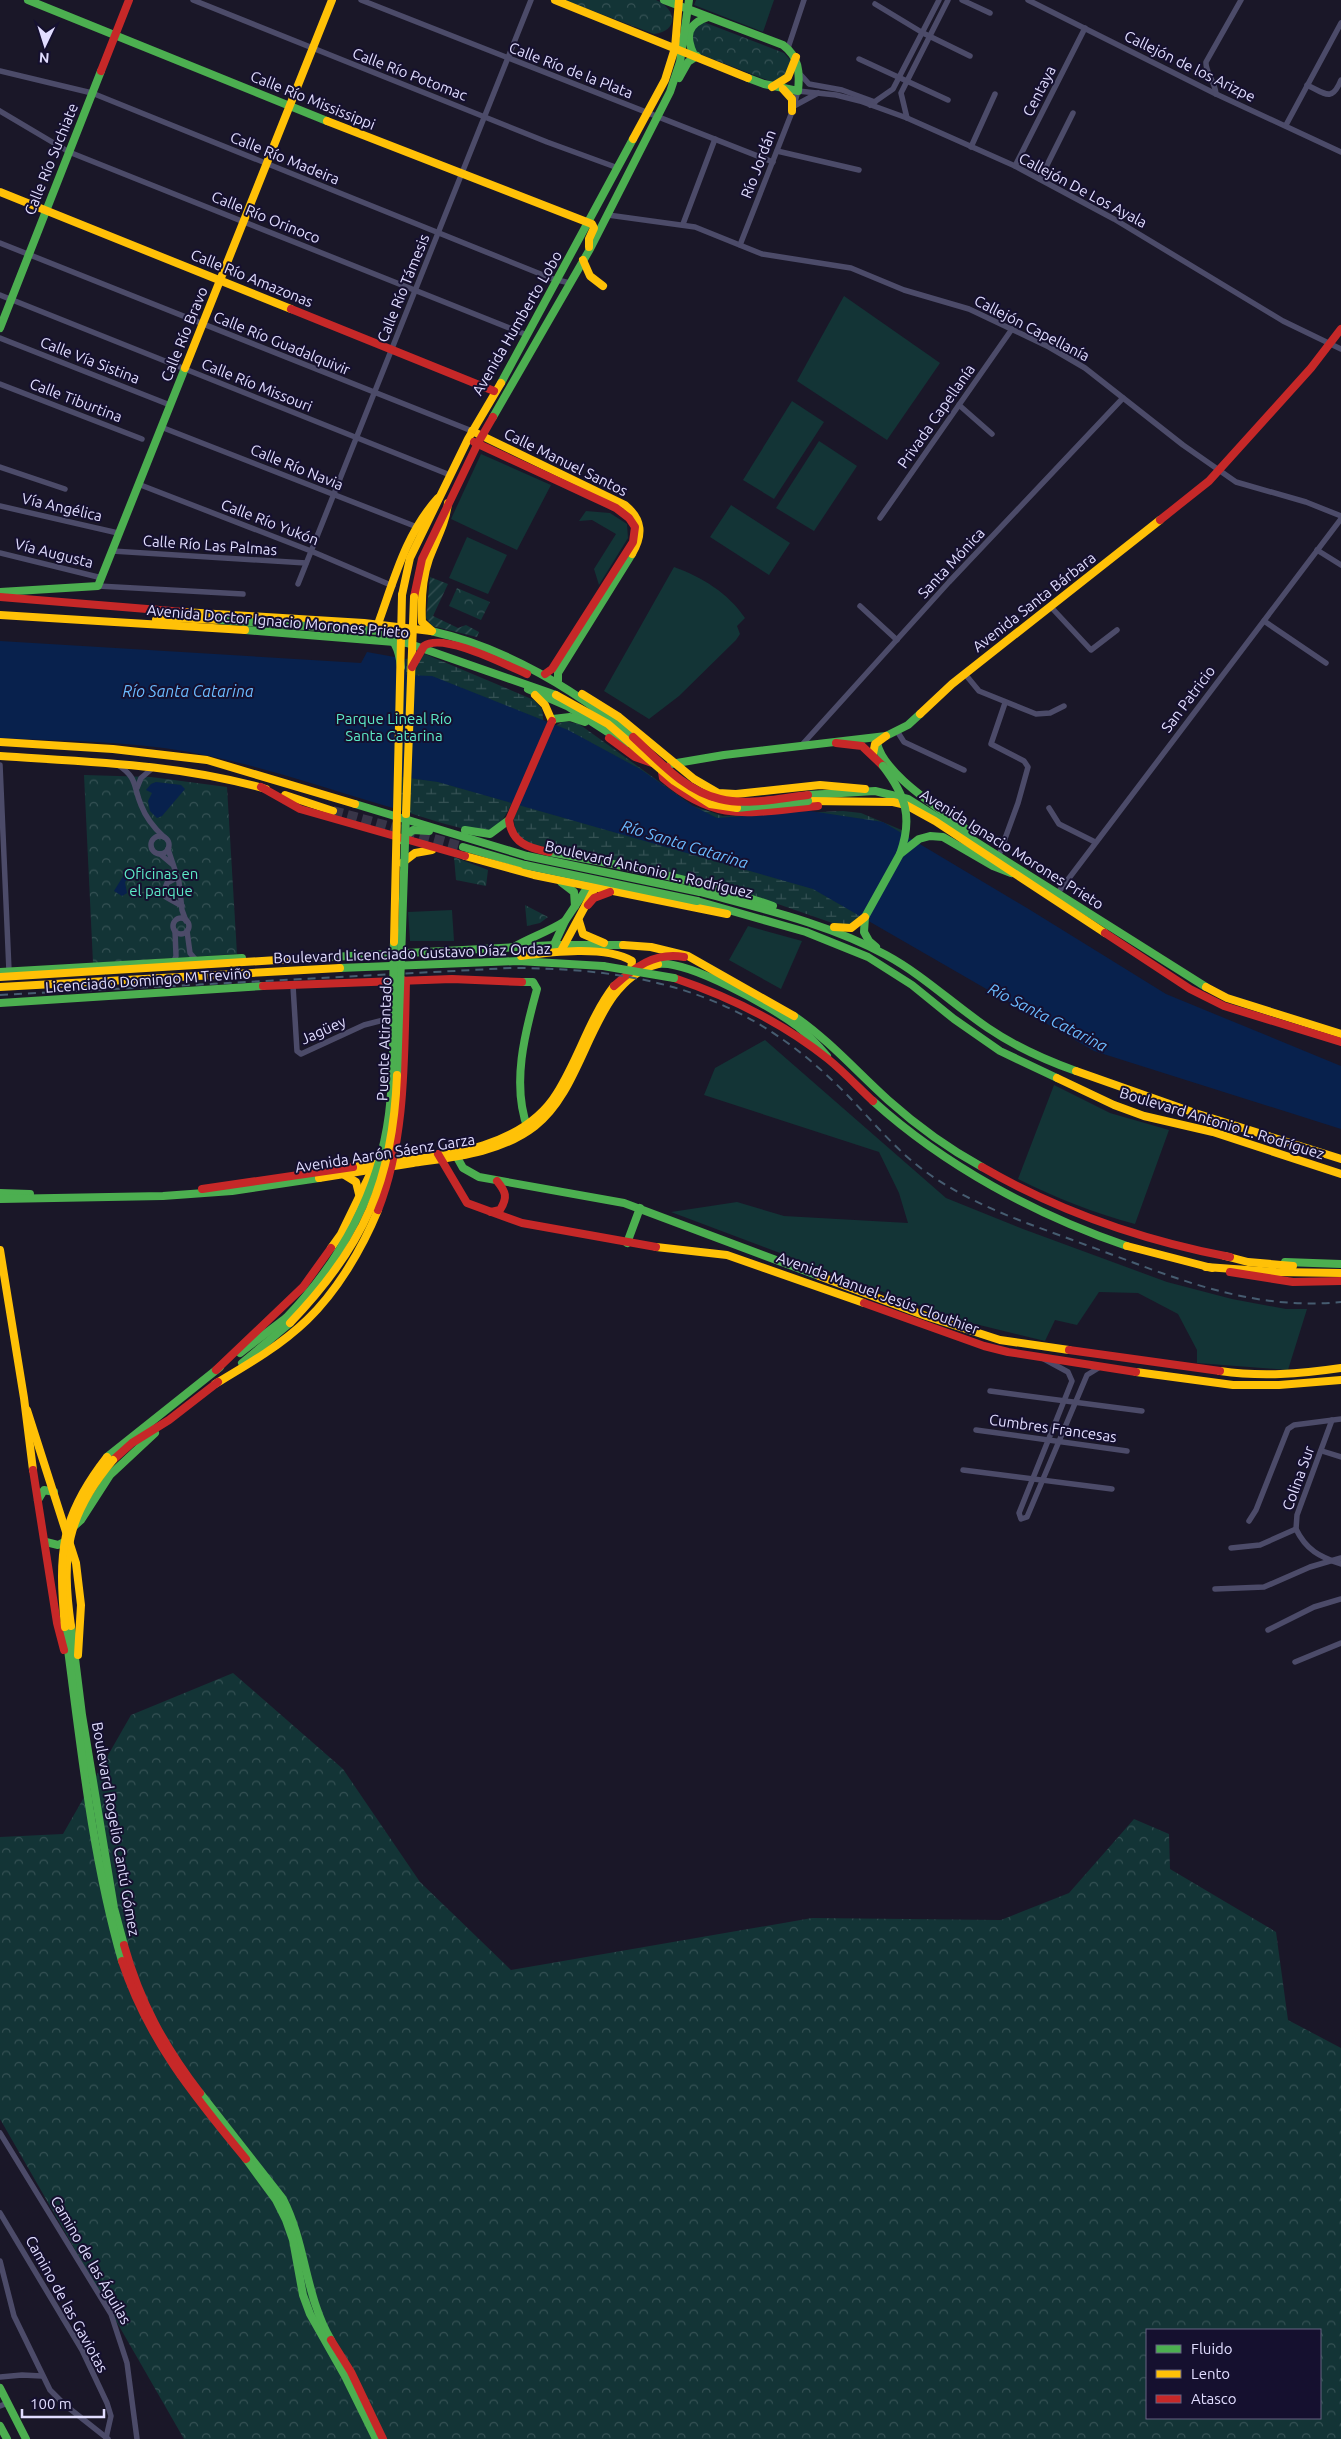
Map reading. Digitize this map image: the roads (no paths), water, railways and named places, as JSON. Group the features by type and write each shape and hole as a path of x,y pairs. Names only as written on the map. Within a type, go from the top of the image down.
{"main road":[{"name":"Calle Río Mississippi","path":"28,0 289,106 589,224"},
{"name":"Calle Río Suchiate","path":"0,328 129,0"},
{"name":"Calle Río Bravo","path":"98,586 332,0"},
{"path":"555,0 772,87 798,91 800,74 796,57 788,48 775,41 687,9 678,3 664,0"},
{"path":"674,83 678,49 689,0"},
{"name":"Avenida Humberto Lobo","path":"421,528 427,509 438,498 470,435 522,346 665,80 678,49 678,3"},
{"path":"695,56 687,41 688,30 693,23 708,17"},
{"path":"674,83 688,62 695,56"},
{"path":"772,87 788,77 796,57"},
{"name":"Avenida Humberto Lobo","path":"412,667 414,597 422,559 448,502 480,440 590,249 674,83"},
{"path":"783,89 792,99 793,108"},
{"name":"Calle Río Amazonas","path":"0,192 494,391"},
{"path":"589,224 594,227 589,239 590,249"},
{"path":"583,260 590,276 603,286"},
{"path":"532,325 549,322"},
{"name":"Avenida Santa Bárbara","path":"553,720 564,717 582,720 645,762 656,765 674,764 724,755 836,744 886,736 897,731 908,725 965,674 1197,491 1218,471 1331,344 1341,329"},
{"path":"520,371 517,363 522,346"},
{"name":"Calle Manuel Santos","path":"470,435 616,508 629,518 635,527 633,542 571,645 558,673 558,681"},
{"path":"435,633 422,622 423,589 428,560 446,518 448,502"},
{"path":"378,624 404,555 421,528"},
{"path":"401,667 402,595 410,558 421,528"},
{"path":"0,592 98,586"},
{"name":"Avenida Doctor Ignacio Morones Prieto","path":"0,597 56,604 378,624 435,633 481,648 527,671 613,720 633,737"},
{"name":"Avenida Doctor Ignacio Morones Prieto","path":"0,615 149,623 407,643 556,694 608,724 674,781 702,800 716,806 736,808 808,798"},
{"path":"149,623 169,618 378,631 388,635 394,641 401,667"},
{"path":"412,667 422,647 428,643 437,642 481,654 527,671 545,674 619,717 674,764 710,789 727,794 820,785 854,787 875,791"},
{"name":"Calle Manuel Santos","path":"545,674 552,669 571,645"},
{"name":"Puente Atirantado","path":"288,1320 316,1286 346,1243 373,1184 387,1126 394,968 401,667"},
{"name":"Puente Atirantado","path":"288,1320 322,1289 348,1253 365,1222 389,1153 396,1092 412,667"},
{"path":"527,671 556,694"},
{"path":"494,672 582,715 639,755 648,757 655,747"},
{"path":"426,824 442,824 485,834 496,831 509,819 553,720 545,705 528,689"},
{"path":"873,754 874,745 886,736"},
{"name":"Avenida Ignacio Morones Prieto","path":"633,737 680,778 712,797 735,801 808,798 875,791 908,799 1211,990 1341,1034"},
{"path":"878,741 876,747 878,752 891,768 985,846"},
{"name":"Boulevard Antonio L. Rodríguez","path":"0,742 113,749 184,756 230,765 527,856 700,892 785,916 837,933 887,955 916,974 968,1016 1025,1050 1138,1093 1341,1159"},
{"path":"836,744 862,746 873,754 896,782 906,803 907,827 900,854 865,917 863,926 866,937 887,955"},
{"path":"0,756 154,767 210,774 333,811"},
{"path":"674,764 663,770 663,778 691,800 718,811 736,813 821,806 839,800"},
{"path":"216,1370 303,1287 341,1234 359,1194 374,1167 390,1126 398,965 402,840 400,831 394,822 307,794 291,787 287,782"},
{"path":"261,788 300,809 386,836 439,850 557,880 614,890 717,913 747,914"},
{"name":"Avenida Ignacio Morones Prieto","path":"808,798 886,801 906,805 934,821 1011,873 1206,998 1232,1009 1341,1042"},
{"path":"509,819 510,832 520,844 573,857 589,858 634,867 714,886 838,929 852,928 865,917"},
{"path":"386,836 395,832 394,822"},
{"path":"402,840 411,831 421,829 467,842 503,848"},
{"path":"900,854 914,842 930,836 943,836 993,866 1011,873"},
{"name":"Boulevard Antonio L. Rodríguez","path":"463,848 525,865 697,901 747,914 834,942 868,957 912,985 954,1019 1000,1051 1114,1106 1144,1116 1213,1132 1341,1174"},
{"path":"401,864 414,853 439,850"},
{"path":"589,858 594,864 592,887"},
{"path":"578,910 592,887 612,869 634,867"},
{"path":"557,880 574,892 580,930 599,941 621,946"},
{"path":"514,947 530,938 545,934 594,898 614,890"},
{"path":"551,953 565,921"},
{"path":"558,961 563,948 579,922"},
{"name":"Boulevard Licenciado Gustavo Díaz Ordaz","path":"563,948 621,946 666,949 682,954 793,1015 817,1034 901,1112 964,1156 1027,1193 1086,1218 1136,1235 1248,1262 1281,1265 1341,1266"},
{"name":"Boulevard Licenciado Gustavo Díaz Ordaz","path":"0,978 259,960 514,947 551,953 558,961 603,966 674,978 714,992 762,1014 831,1061 878,1105 905,1127 967,1169 1024,1202 1082,1229 1134,1248 1206,1267 1268,1279 1300,1282 1341,1281"},
{"path":"551,953 563,948 624,954 632,961 631,970"},
{"name":"Boulevard Licenciado Gustavo Díaz Ordaz","path":"0,987 503,961 551,953"},
{"name":"Avenida Aarón Sáenz Garza","path":"528,1129 544,1112 558,1092 603,997 615,983 643,962 657,956 680,956 693,960"},
{"name":"Boulevard Licenciado Gustavo Díaz Ordaz","path":"0,972 174,961 240,958 259,960"},
{"path":"232,974 238,969 256,967 259,960"},
{"name":"Avenida Aarón Sáenz Garza","path":"0,1199 176,1196 238,1190 455,1155 502,1140 528,1129 553,1110 565,1093 609,999 630,979 646,967 655,964 670,963 683,966 758,1004 814,1040 831,1061"},
{"path":"397,979 406,982 477,979 535,983 537,989 528,1022 519,1095 528,1129"},
{"name":"Licenciado Domingo M Treviño","path":"0,1003 397,979"},
{"path":"215,1384 266,1352 308,1320 363,1244 381,1203 395,1151 401,1103 406,982"},
{"path":"395,1151 397,1156 402,1159"},
{"name":"Avenida Manuel Jesús Clouthier","path":"455,1155 469,1173 497,1181 576,1194 640,1208 884,1300 1000,1340 1240,1374 1289,1375 1341,1368"},
{"name":"Avenida Aarón Sáenz Garza","path":"391,1164 402,1159 438,1157"},
{"name":"Avenida Manuel Jesús Clouthier","path":"438,1157 467,1203 489,1212 522,1223 627,1243 728,1255 984,1346 1042,1358 1249,1387 1298,1386 1341,1380"},
{"name":"Avenida Aarón Sáenz Garza","path":"0,1193 188,1190 374,1167"},
{"path":"343,1174 356,1182 359,1194"},
{"path":"489,1212 500,1210 506,1200 505,1191 497,1181"},
{"path":"627,1243 640,1208"},
{"path":"341,1234 346,1242 363,1244"},
{"name":"Boulevard Rogelio Cantú Gómez","path":"0,1250 24,1398 26,1434 46,1542 57,1623 72,1666 114,1908 134,1981 152,2021 177,2063 283,2199 293,2219 313,2303 321,2323 354,2378 384,2439"},
{"path":"1206,1267 1276,1272 1341,1273"},
{"name":"Boulevard Rogelio Cantú Gómez","path":"288,1320 216,1370 110,1458 80,1494 66,1530 60,1575 105,1899 113,1936 125,1973 144,2018 176,2072 276,2200 286,2220 292,2240 303,2295 310,2314 345,2376 376,2439"},
{"name":"Boulevard Rogelio Cantú Gómez","path":"110,1458 169,1420 215,1384 288,1320"},
{"name":"Boulevard Rogelio Cantú Gómez","path":"24,1398 76,1563 80,1596 78,1652 72,1666"},
{"path":"46,1542 60,1545 81,1520 110,1475 169,1420"},
{"path":"38,1500 44,1490 54,1492"},
{"path":"0,2388 4,2404 26,2439"},
{"path":"0,2426 7,2439"}],"street":[{"name":"Calle Río Potomac","path":"193,0 618,168"},
{"name":"Calle Río de la Plata","path":"361,0 772,162"},
{"name":"Calle Río Támesis","path":"298,584 486,117 531,0"},
{"path":"788,48 804,0"},
{"path":"800,74 805,82 842,90 873,103 894,89 939,0"},
{"path":"907,118 902,93 948,0"},
{"path":"962,0 990,13"},
{"name":"Callejón de los Arizpe","path":"1028,0 1216,94 1341,152"},
{"path":"1216,94 1214,81 1206,66 1206,62 1241,0"},
{"path":"875,4 922,33 970,56"},
{"path":"1286,125 1341,23"},
{"name":"Centaya","path":"1015,166 1085,28"},
{"path":"859,59 948,100"},
{"name":"Calle Río Madeira","path":"0,71 92,93 557,280 570,283"},
{"path":"1307,85 1331,95 1335,93 1341,80"},
{"path":"793,108 818,93 820,86"},
{"path":"894,89 902,93"},
{"name":"Callejón De Los Ayala","path":"798,91 873,103 1015,166 1114,219 1276,316 1341,349"},
{"name":"Río Jordán","path":"740,245 798,91"},
{"path":"971,147 995,94"},
{"name":"Calle Río Orinoco","path":"0,111 69,152 528,335"},
{"path":"1040,179 1073,113"},
{"path":"683,224 715,139"},
{"path":"777,151 858,170"},
{"name":"Callejón Capellanía","path":"608,215 683,224 762,254 859,270 904,290 969,309 1012,329 1086,368 1218,471 1244,486 1306,502 1341,518"},
{"name":"Calle Río Guadalquivir","path":"0,244 374,393 470,435"},
{"name":"Calle Río Missouri","path":"0,295 450,475"},
{"name":"Privada Capellanía","path":"880,518 1012,329"},
{"name":"Calle Vía Sistina","path":"0,338 170,405"},
{"name":"Calle Tiburtina","path":"0,384 142,439"},
{"name":"Santa Mónica","path":"800,747 1123,398"},
{"path":"958,405 992,434"},
{"name":"Calle Río Navia","path":"161,427 413,528 421,528"},
{"path":"0,466 65,489"},
{"name":"Calle Río Yukón","path":"138,484 311,551 392,586"},
{"name":"Vía Angélica","path":"0,506 118,534"},
{"name":"San Patricio","path":"1057,894 1341,518"},
{"path":"1317,550 1341,565"},
{"name":"Calle Río Las Palmas","path":"112,551 306,563"},
{"name":"Vía Augusta","path":"0,553 102,578"},
{"path":"98,586 243,594"},
{"path":"860,606 897,640"},
{"path":"1050,606 1091,650 1117,630"},
{"path":"1264,621 1326,663"},
{"path":"965,674 979,691 1036,714 1050,713 1064,706"},
{"path":"999,855 1018,803 1028,767 1024,761 990,744 1005,703"},
{"path":"897,731 904,742 964,770"},
{"path":"0,765 9,971"},
{"path":"118,765 128,771 137,788 141,806 152,825 168,842 165,852"},
{"path":"137,788 141,778 154,767"},
{"path":"1049,808 1059,824 1095,842"},
{"path":"152,825 153,850 165,852 174,865 178,877 182,908 189,926 190,952 196,960"},
{"path":"153,841 159,836 164,837"},
{"path":"165,852 174,865"},
{"path":"178,877 167,883 163,894 182,908"},
{"path":"174,961 176,953 173,927 182,908"},
{"path":"176,920 186,920"},
{"path":"175,932 181,934 188,931"},
{"name":"Jagüey","path":"293,986 297,1051 299,1054 303,1054 364,1025 395,1017"},
{"path":"1042,1358 1071,1374 1072,1381 1019,1514 1021,1519 1027,1517 1088,1372 1102,1366"},
{"path":"990,1391 1142,1411"},
{"path":"1249,1521 1256,1510 1288,1429 1294,1425 1341,1419"},
{"name":"Colina Sur","path":"1332,1420 1297,1515 1296,1529 1312,1552 1341,1564"},
{"name":"Cumbres Francesas","path":"976,1430 1127,1450"},
{"path":"1322,1451 1341,1457"},
{"path":"964,1470 1112,1489"},
{"path":"1231,1548 1260,1544 1296,1529"},
{"path":"1215,1589 1264,1587 1329,1560 1341,1558"},
{"path":"1268,1630 1314,1608 1341,1599"},
{"path":"1295,1662 1341,1643"},
{"name":"Camino de las Águilas","path":"0,2133 111,2314 127,2363 137,2439"},
{"name":"Camino de las Gaviotas","path":"0,2212 82,2350 103,2394 111,2416 107,2438"},
{"path":"0,2261 14,2316 50,2390 65,2405 107,2438"},
{"path":"0,2377 42,2376"}],"water":[{"name":"Río Santa Catarina","path":"0,641 361,663 367,652 406,659 406,675 432,676 568,730 640,769 693,806 717,818 810,811 883,822 1166,994 1341,1066 1341,1129 1094,1051 813,889 438,782 402,777 400,810 269,771 189,752 118,744 0,738"},
{"path":"156,782 181,785 185,789 162,816 157,818 150,811 148,801 152,793 146,790 151,784"},
{"path":"137,869 125,882 127,893 122,896 114,891 127,870"}],"tunnel":[{"path":"333,811 463,847"}],"railway":[{"path":"0,995 510,968 557,969 601,973 643,980 684,990 723,1005 760,1025 797,1050 833,1081 889,1140 913,1162 945,1184 983,1205 1148,1268 1210,1288 1241,1296 1273,1301 1341,1302"}],"park label":[{"name":"Parque Lineal Río Santa Catarina","path":"394,726"},
{"name":"Oficinas en el parque","path":"161,882"}]}
